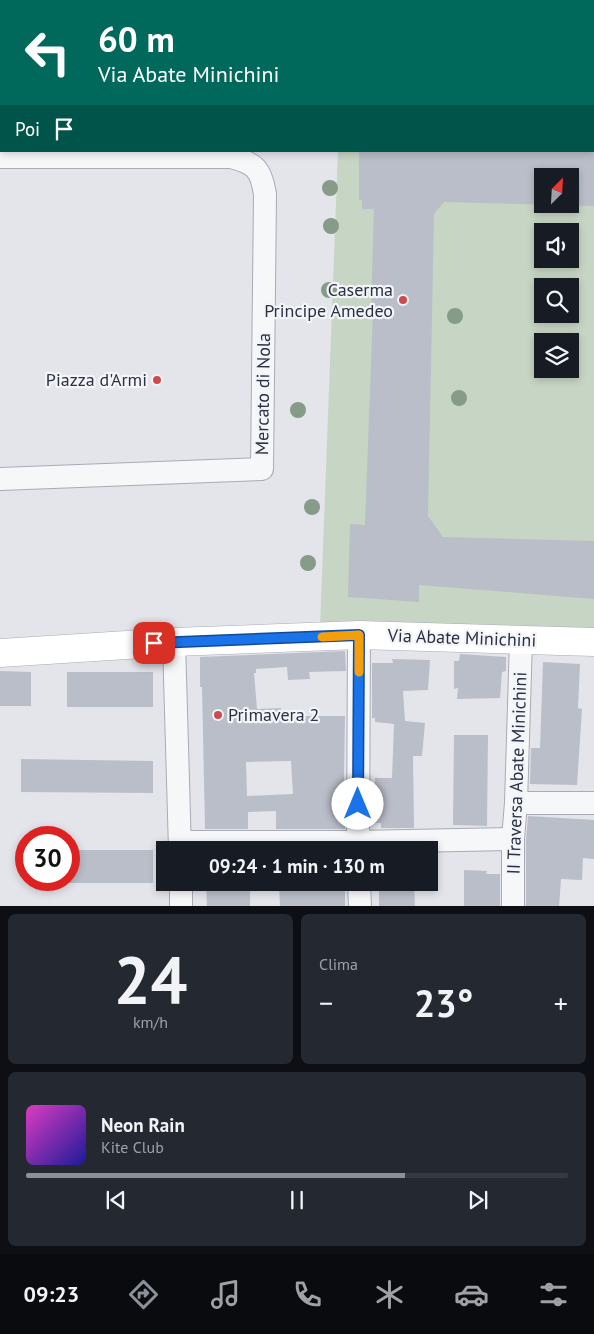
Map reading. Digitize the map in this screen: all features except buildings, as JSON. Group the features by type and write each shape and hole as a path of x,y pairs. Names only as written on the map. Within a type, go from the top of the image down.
{"street":[{"name":"Mercato di Nola","path":"0,157 231,157 246,160 258,170 265,194 262,469 0,479"},
{"name":"Via Abate Minichini","path":"0,653 174,642 359,635 594,642"},
{"path":"358,841 359,635"},
{"name":"II Traversa Abate Minichini","path":"513,906 513,839 516,803 521,640"},
{"path":"174,642 180,841"},
{"path":"516,803 594,803"},
{"path":"438,842 513,839"},
{"path":"181,891 181,906"},
{"path":"359,891 360,906"}],"green space":[{"path":"338,152 594,152 594,634 320,627"}],"slow traffic":[{"path":"322,637 359,635 359,672"}],"place":[{"name":"Caserma Principe Amedeo","path":"403,300"},
{"name":"Piazza d'Armi","path":"157,380"},
{"name":"Primavera 2","path":"218,715"}],"route":[{"path":"154,643 359,635 358,804"}]}
